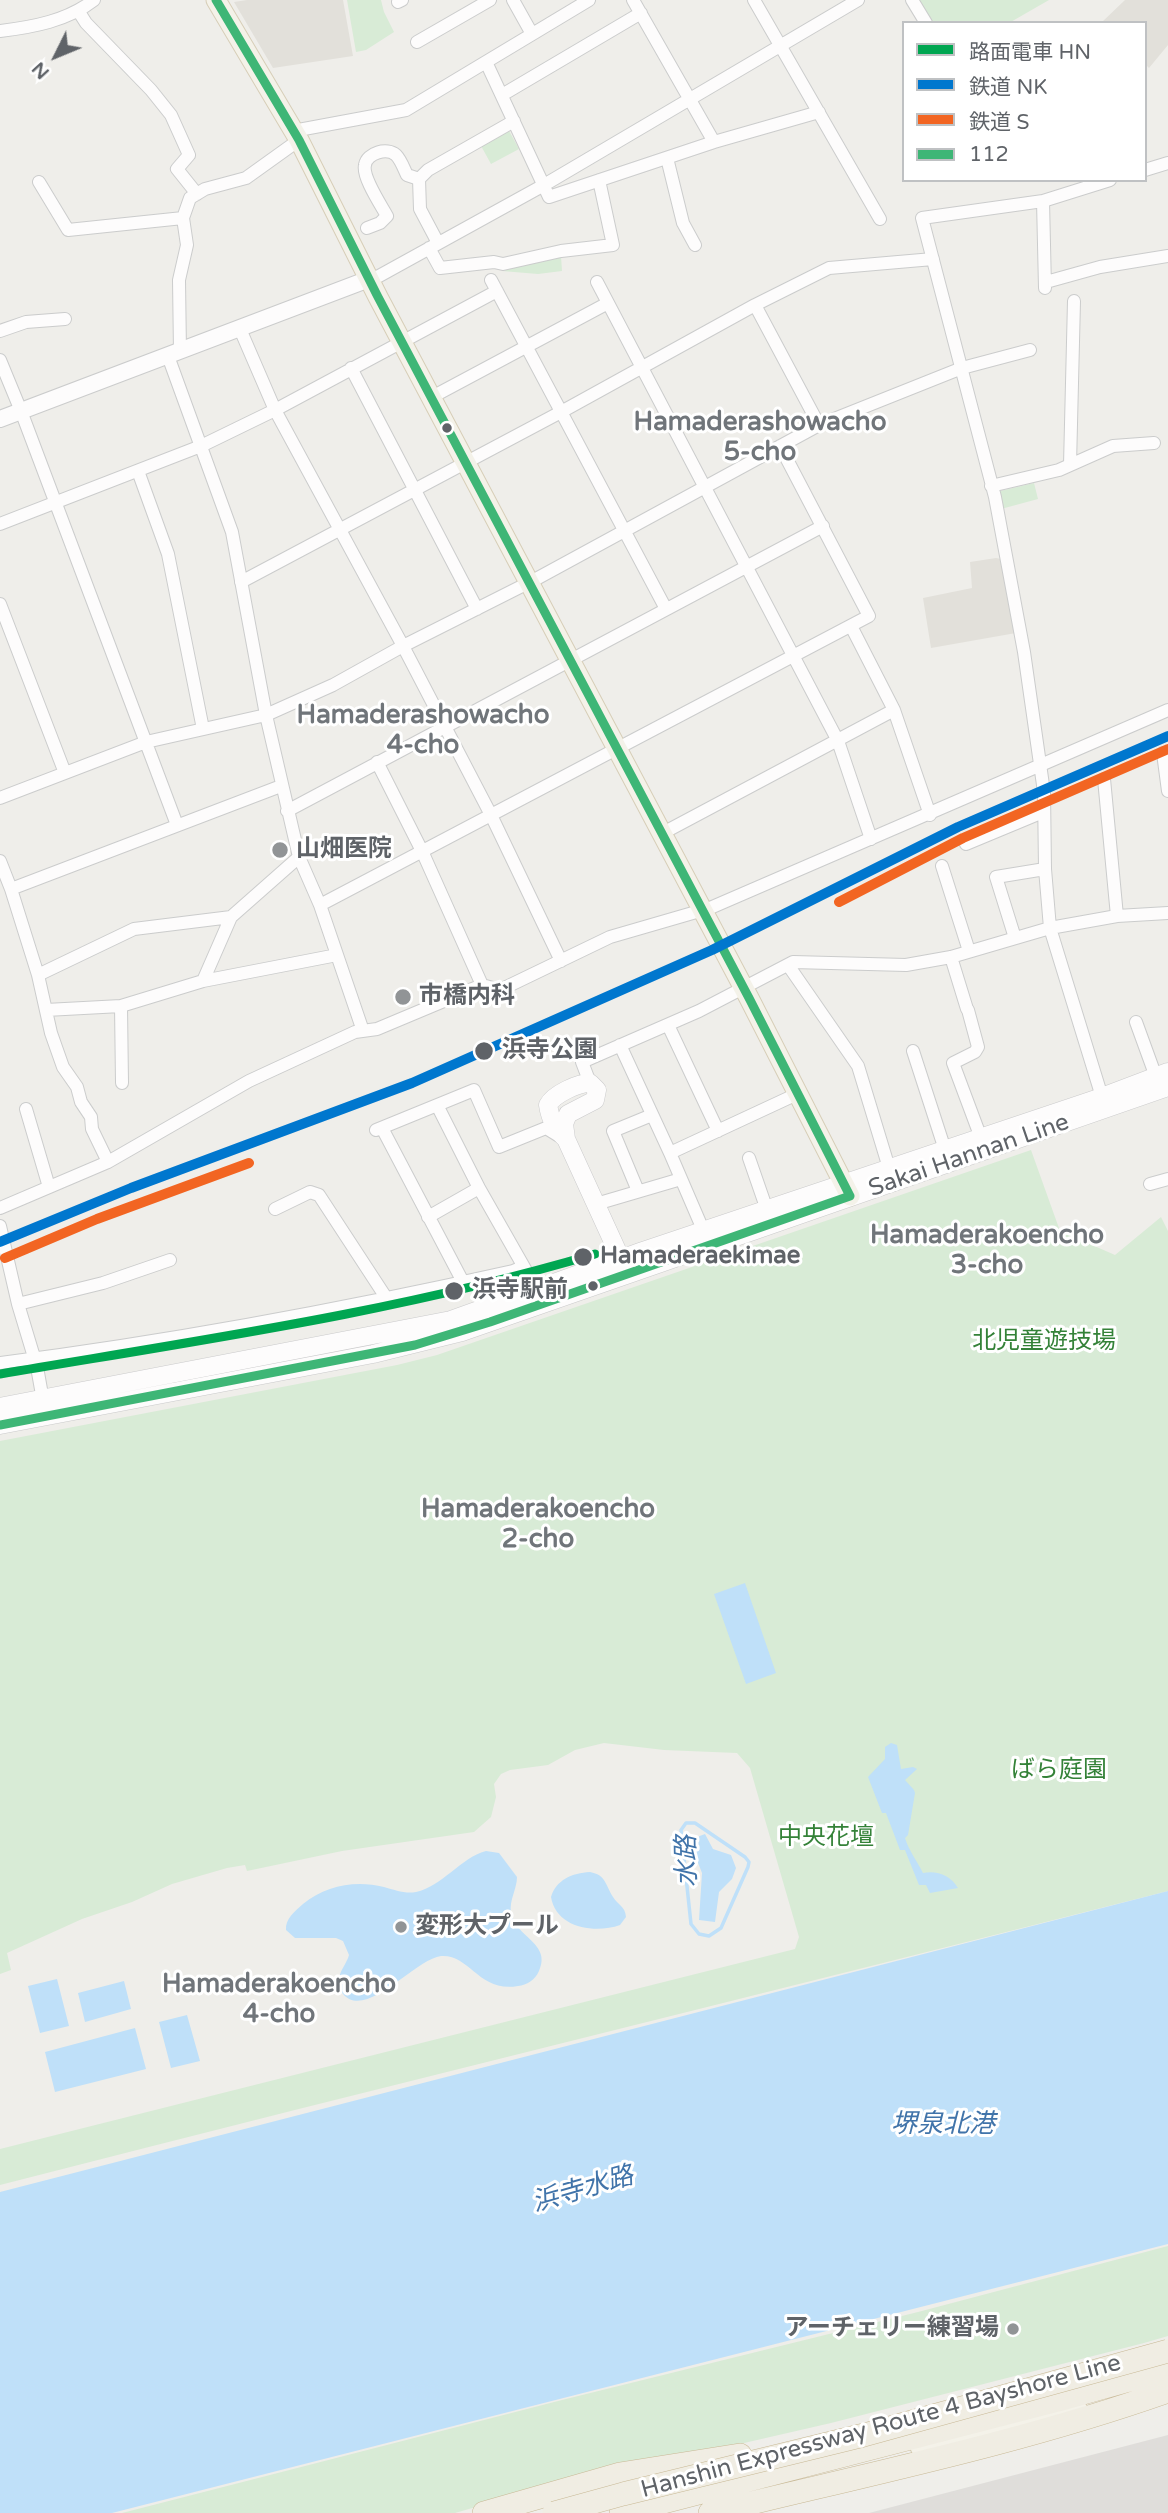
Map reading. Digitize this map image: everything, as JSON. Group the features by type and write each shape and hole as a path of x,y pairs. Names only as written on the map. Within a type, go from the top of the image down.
{"highway":[{"name":"Hanshin Expressway Route 4 Bayshore Line","path":"554,2513 864,2435 1168,2354"},
{"name":"Hanshin Expressway Route 4 Bayshore Line","path":"621,2513 1168,2370"},
{"path":"710,2513 846,2480 904,2469 1115,2410 1168,2390"},
{"path":"484,2513 620,2474 740,2455"}],"main road":[{"path":"216,0 296,136 848,1190"},
{"name":"Sakai Hannan Line","path":"0,1407 44,1408 415,1345 490,1322 704,1232 767,1210 848,1190 889,1168 948,1156 981,1138 1164,1078"},
{"name":"Sakai Hannan Line","path":"0,1424 44,1408 427,1326 537,1290 625,1267 948,1156 1164,1078"},
{"path":"590,1083 581,1084 550,1101 548,1105 557,1130 566,1139 625,1267"},
{"path":"521,2513 740,2455 1168,2354"},
{"path":"666,2513 926,2445 1168,2390"}],"street":[{"path":"0,31 45,23 79,12 94,0"},
{"path":"417,41 490,0"},
{"path":"513,0 532,34"},
{"path":"363,1031 320,905 299,858 266,715 232,532 201,446 174,354 179,280 187,245 183,218 190,198 205,189 246,178 296,136 406,110 589,0"},
{"path":"633,0 714,142"},
{"path":"0,419 379,276 544,185 859,0"},
{"path":"912,0 925,21"},
{"path":"757,1 779,46 880,219"},
{"path":"79,12 86,23 151,90 171,115 190,155 177,169 197,194"},
{"path":"502,95 641,13"},
{"path":"486,62 549,197 714,142 819,112"},
{"path":"514,121 428,170 419,179 419,209 440,268 494,262 503,264 561,251 613,245 599,180"},
{"path":"367,228 380,223 387,216 365,174 365,164 370,156 390,151 398,156 407,175 419,179"},
{"path":"667,158 683,223 695,244"},
{"path":"1147,169 1168,163"},
{"path":"39,182 68,230 183,218"},
{"path":"1102,1097 1050,928 1041,766 1024,652 991,486 922,218 1043,201 1104,182"},
{"path":"1043,201 1045,285 1100,267 1168,256"},
{"path":"241,582 561,412 755,305 829,268 933,259"},
{"path":"597,282 838,741 871,839"},
{"path":"0,524 201,446 275,410 494,286 666,609"},
{"path":"1070,465 1074,301"},
{"path":"432,397 608,303"},
{"path":"755,305 819,425"},
{"path":"0,331 26,323 65,319"},
{"path":"240,329 275,410 491,815 561,961"},
{"path":"0,798 146,742 266,715 333,685 403,646 528,583 819,425 962,368 1030,350"},
{"path":"0,360 177,825"},
{"path":"351,368 477,609"},
{"path":"991,486 1059,470 1112,446 1153,443"},
{"path":"320,905 869,616 780,446"},
{"path":"138,471 168,554 203,729"},
{"path":"287,811 823,526"},
{"path":"0,604 65,774"},
{"path":"851,626 894,710 930,815"},
{"path":"661,834 894,710"},
{"path":"0,1208 108,1162 249,1081 355,1032 385,1026 482,985 500,989 610,937 702,911 930,815 1168,710"},
{"path":"1163,753 1167,783"},
{"path":"377,762 422,851 482,985"},
{"path":"1104,779 1117,916"},
{"path":"11,889 281,786"},
{"path":"966,844 1043,812"},
{"path":"203,981 231,917 299,858"},
{"path":"0,861 38,975 51,1033 63,1067 91,1117 92,1129 108,1162"},
{"path":"942,866 969,951"},
{"path":"1015,938 996,877 1045,869"},
{"path":"590,1083 582,1062 668,1025 793,962 906,965 951,957 1050,928 1117,916 1168,913"},
{"path":"38,975 134,929 231,917"},
{"path":"46,1010 121,1006 203,981 337,955"},
{"path":"951,957 978,1047 975,1052 953,1063 981,1138"},
{"path":"788,965 858,1066 889,1168"},
{"path":"121,1006 122,1083"},
{"path":"1136,1022 1164,1078"},
{"path":"668,1025 718,1131"},
{"path":"620,1045 704,1232"},
{"path":"913,1051 948,1156"},
{"path":"463,1282 379,1129 474,1090 499,1147 546,1128 566,1139"},
{"path":"670,1153 797,1094"},
{"path":"437,1105 479,1188 537,1290"},
{"path":"26,1109 49,1187"},
{"path":"638,1191 613,1131 652,1115"},
{"path":"749,1158 767,1210"},
{"path":"596,1204 681,1179"},
{"path":"1150,1184 1168,1179"},
{"path":"428,1217 479,1188"},
{"path":"275,1209 310,1192 319,1195 387,1299"},
{"path":"0,1226 44,1408"},
{"path":"18,1304 103,1283 170,1260"},
{"path":"0,1363 160,1340 387,1299 523,1267"}],"shaded area":[{"path":"343,0 353,56 273,68 234,2"},
{"path":"1125,0 1168,0 1168,45 1149,68 1147,21 1103,21"},
{"path":"1001,559 1016,633 931,648 923,598 972,588 970,562"},
{"path":"1168,2435 1168,2513 869,2513"}],"green space":[{"path":"347,0 381,0 394,32 366,50 356,52"},
{"path":"913,0 1049,0 1012,21 925,21"},
{"path":"508,129 519,149 491,164 480,144"},
{"path":"561,256 562,271 538,274 502,271"},
{"path":"1034,483 1038,499 1001,509 996,492"},
{"path":"1031,1150 1060,1231 1115,1255 1161,1217 1168,1231 1168,1891 0,2185 0,2149 795,1949 799,1937 750,1768 737,1753 664,1750 604,1743 575,1750 548,1765 510,1770 501,1774 494,1784 496,1797 491,1817 474,1832 342,1851 247,1871 245,1865 227,1868 172,1884 132,1902 82,1919 7,1953 11,1970 0,1974 0,1441 437,1355"},
{"path":"1168,2246 1168,2336 831,2423 731,2446 612,2468 455,2513 122,2513 918,2312"}],"water":[{"path":"745,1583 776,1673 746,1684 714,1594"},
{"path":"891,1743 897,1745 901,1769 917,1769 905,1780 915,1793 908,1835 905,1838 909,1847 923,1873 943,1874 958,1888 930,1893 926,1885 919,1885 905,1850 900,1850 886,1813 882,1813 868,1777 885,1759 885,1747"},
{"path":"705,1834 713,1849 731,1855 736,1868 732,1879 719,1892 715,1922 699,1920 702,1873 689,1840"},
{"name":"変形大プール","path":"486,1851 499,1853 517,1877 511,1913 519,1928 541,1954 539,1971 525,1984 505,1987 494,1984 460,1961 441,1956 418,1967 377,1995 364,2000 353,2000 343,1994 339,1985 349,1955 343,1941 336,1938 295,1938 286,1930 287,1922 294,1912 331,1888 363,1884 416,1892 435,1884 468,1860"},
{"path":"590,1872 602,1878 624,1910 626,1917 620,1925 599,1929 578,1926 560,1916 554,1907 551,1897 561,1882 571,1876"},
{"name":"堺泉北港","path":"1168,1891 1168,2244 112,2513 0,2513 0,2192"},
{"path":"57,1979 69,2026 40,2033 28,1986"},
{"path":"124,1981 131,2009 85,2022 78,1993"},
{"path":"187,2015 200,2061 171,2068 159,2022"},
{"path":"135,2028 146,2069 55,2092 45,2052"}],"waterway":[{"name":"水路","path":"686,1823 695,1823 749,1862 721,1928 709,1936 699,1934 691,1924 681,1830 686,1823"}],"tram line":[{"name":"HN","path":"0,1374 374,1308 595,1254"}],"rail line":[{"name":"NK","path":"0,1242 131,1188 412,1083 712,950 958,827 1168,736"},
{"name":"S","path":"839,902 963,838 1168,749"},
{"name":"S","path":"5,1258 97,1219 249,1163"}],"transit line":[{"name":"112","path":"0,1425 415,1345 490,1322 850,1196 749,998 378,297 299,140 216,0"}],"place":[{"name":"山畑医院","path":"280,850"},
{"name":"市橋内科","path":"403,997"},
{"name":"浜寺公園","path":"484,1051"},
{"name":"Hamaderaekimae","path":"583,1257"},
{"name":"浜寺駅前","path":"454,1291"},
{"name":"変形大プール","path":"401,1927"},
{"name":"アーチェリー練習場","path":"1013,2329"}],"district":[{"name":"Hamaderashowacho 5-cho","path":"760,438"},
{"name":"Hamaderashowacho 4-cho","path":"423,731"},
{"name":"Hamaderakoencho 3-cho","path":"987,1251"},
{"name":"Hamaderakoencho 2-cho","path":"538,1525"},
{"name":"Hamaderakoencho 4-cho","path":"279,2000"}],"park label":[{"name":"北児童遊技場","path":"1044,1342"},
{"name":"ばら庭園","path":"1059,1771"},
{"name":"中央花壇","path":"826,1838"}],"water label":[{"name":"浜寺水路","path":"583,2190"}]}
